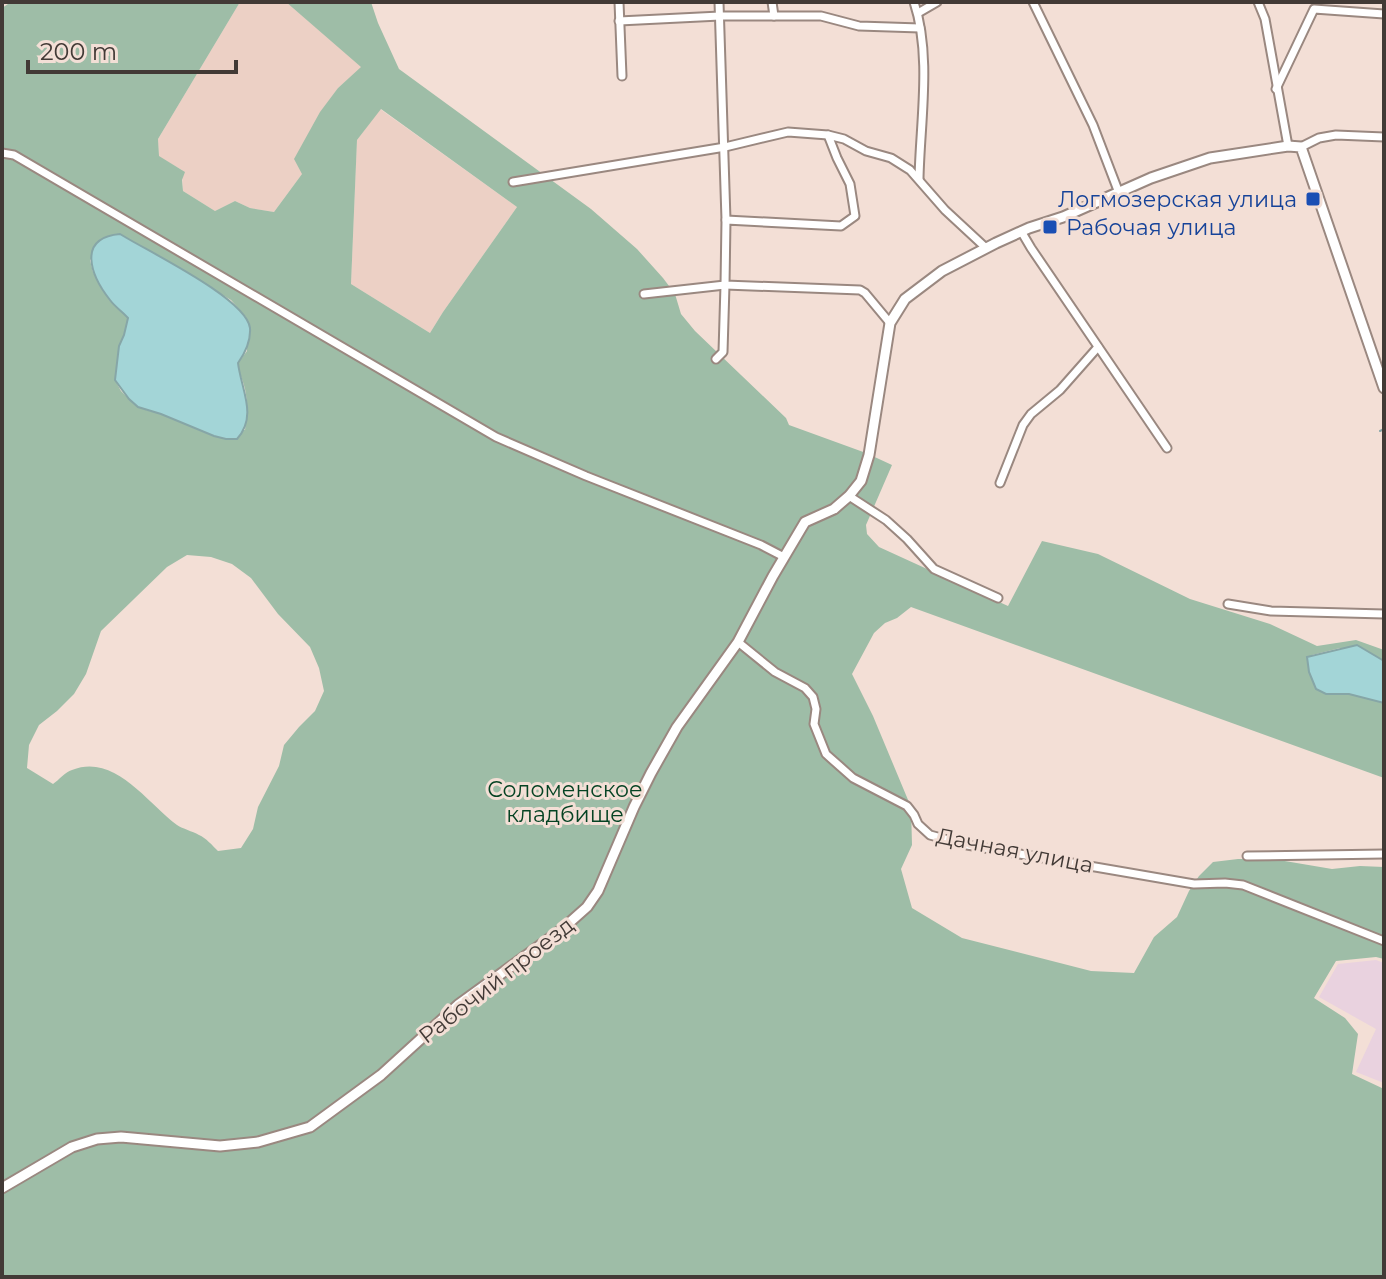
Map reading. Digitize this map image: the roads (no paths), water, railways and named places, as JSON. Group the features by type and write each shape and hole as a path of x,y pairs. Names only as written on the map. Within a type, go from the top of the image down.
{"street":[{"path":"619,2 622,76"},
{"path":"716,359 723,352 726,220 719,2"},
{"path":"772,2 774,16"},
{"path":"914,2 920,28 924,83 919,179"},
{"path":"918,13 937,2"},
{"path":"1033,2 1093,125 1119,193"},
{"path":"1258,2 1265,19 1288,146"},
{"path":"1276,89 1314,9 1384,14"},
{"path":"619,21 720,16 821,16 859,26 920,28"},
{"path":"513,182 725,147 788,132 828,135 891,158 910,170 945,210 986,248"},
{"path":"726,220 841,226 855,216 850,184 828,135"},
{"path":"998,598 934,569 886,520 849,496 861,481 869,455 890,323 905,299 942,271 1021,231 1063,217 1151,178 1210,158 1288,146 1301,147 1319,138 1336,135 1384,137"},
{"path":"1301,147 1384,388"},
{"path":"2,153 14,155 72,188 496,437 784,557"},
{"path":"1021,231 1167,448"},
{"path":"644,294 725,285 860,290 890,323"},
{"path":"1000,483 1023,425 1031,414 1060,390 1098,347"},
{"name":"Рабочий проезд","path":"2,1188 72,1147 97,1139 121,1137 220,1146 258,1142 310,1127 381,1075 458,1005 560,931 587,907 606,876 623,831 664,750 684,716 738,642 805,522 834,509 849,496"},
{"path":"1228,604 1271,611 1384,614"},
{"name":"Дачная улица","path":"738,642 775,672 805,688 813,697 816,709 814,724 826,754 853,778 907,806 918,824 930,835 967,845 1194,884 1243,885 1384,941"},
{"path":"1247,856 1384,854"}],"water":[{"path":"120,234 214,290 244,316 250,328 250,338 238,363 247,412 243,430 237,439 214,436 138,407 115,380 119,346 128,318 103,290 91,260 97,243"},
{"path":"1357,645 1384,661 1384,703 1349,694 1326,694 1316,689 1307,657"}],"waterway":[{"path":"1380,431 1384,429"}],"place":[{"name":"Логмозерская улица","path":"1313,199"},
{"name":"Рабочая улица","path":"1050,227"}],"park label":[{"name":"Соломенское кладбище","path":"565,802"}]}
